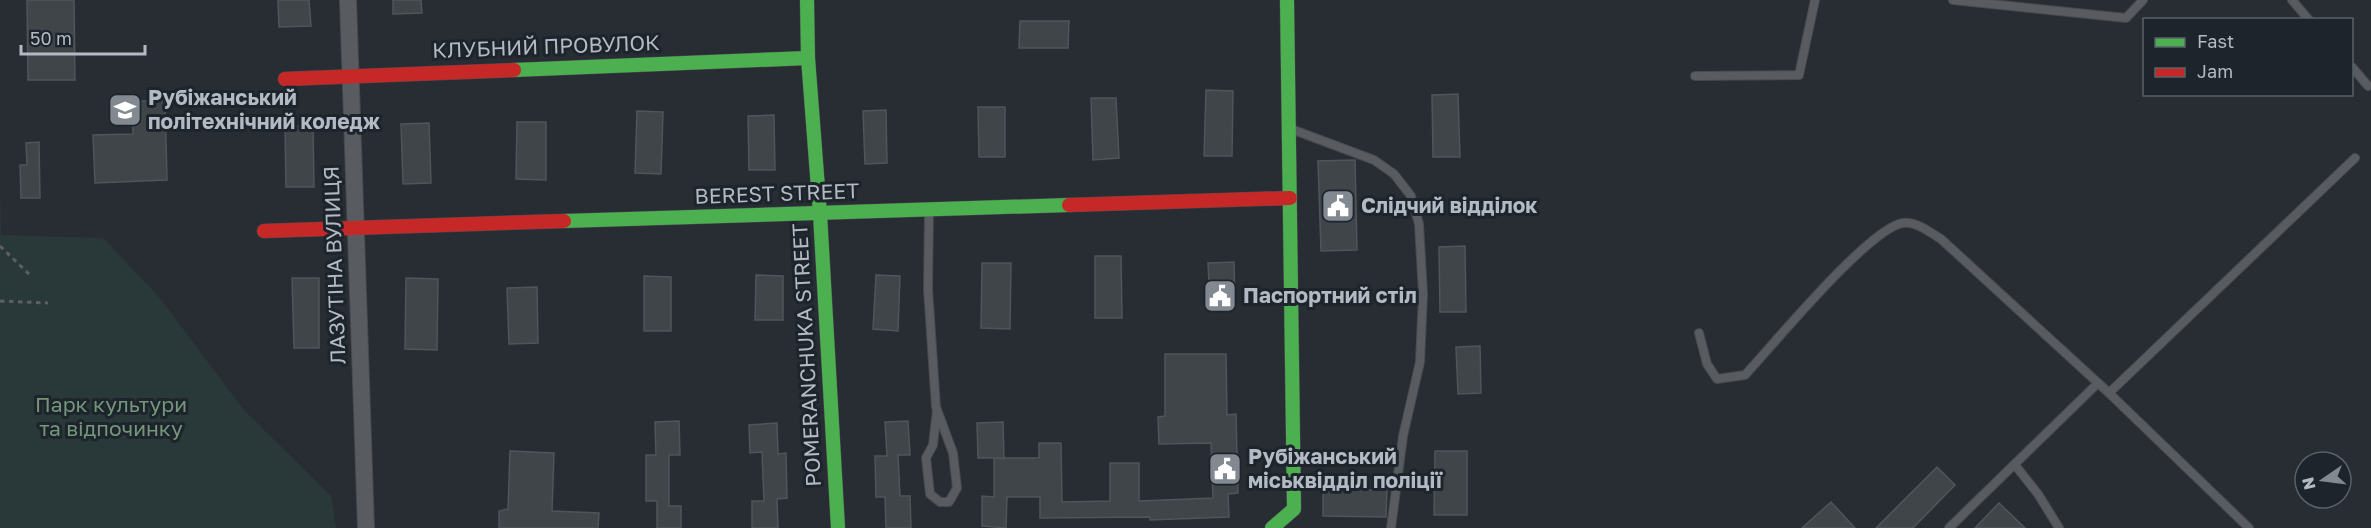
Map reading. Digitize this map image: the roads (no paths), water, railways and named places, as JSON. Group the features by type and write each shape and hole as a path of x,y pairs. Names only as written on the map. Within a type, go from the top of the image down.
{"street":[{"name":"ЛАЗУТІНА ВУЛИЦЯ","path":"348,0 366,528"},
{"name":"POMERANCHUKA STREET","path":"807,0 808,58 820,214 838,528"},
{"path":"1280,525 1294,509 1287,0"},
{"name":"КЛУБНИЙ ПРОВУЛОК","path":"285,79 808,58"},
{"name":"BEREST STREET","path":"264,231 1290,198"}],"lane":[{"path":"1695,76 1799,75 1815,0"},
{"path":"1953,0 2126,18 2143,0"},
{"path":"2292,0 2307,18"},
{"path":"2353,69 2370,86"},
{"path":"1289,128 1374,160 1394,174 1411,196 1419,224 1423,294 1420,362 1403,436 1391,528"},
{"path":"2109,393 2355,158"},
{"path":"929,210 928,289 937,410 933,445 926,458 930,494 940,502 949,502 957,488 953,453 937,410"},
{"path":"1699,333 1707,364 1717,379 1744,375 1861,249 1887,229 1905,223 1922,227 1941,239 2109,393 2249,528"},
{"path":"1949,528 2098,383"},
{"path":"2015,465 2038,494 2059,528"}],"place":[{"name":"Рубіжанський політехнічний коледж","path":"125,110"},
{"name":"Слідчий відділок","path":"1338,206"},
{"name":"Паспортний стіл","path":"1220,296"},
{"name":"Рубіжанський міськвідділ поліції","path":"1225,469"}],"park label":[{"name":"Парк культури та відпочинку","path":"111,417"}]}
